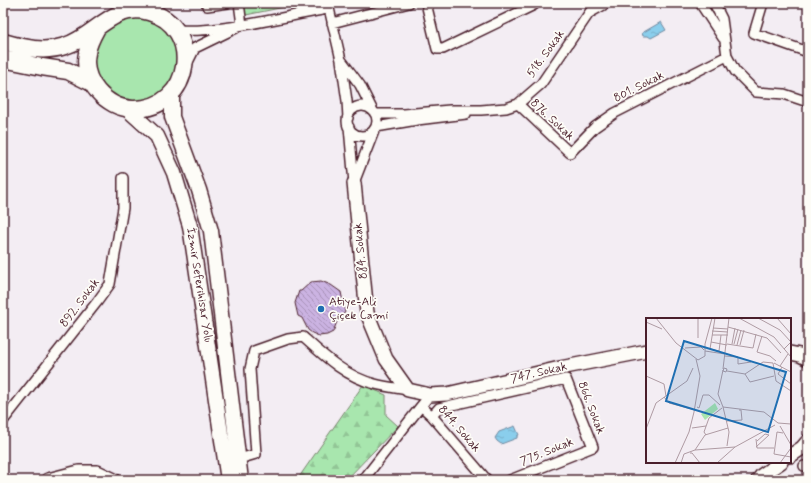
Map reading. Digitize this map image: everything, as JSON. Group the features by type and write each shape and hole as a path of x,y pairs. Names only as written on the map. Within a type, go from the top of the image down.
{"highway":[{"path":"97,28 90,41 86,55 87,69 92,83 100,95 112,104 126,108 143,109 158,104 172,94 181,81 185,67 182,40 171,25 160,3"},
{"path":"3,42 40,50 53,50 67,46 97,28 121,8 149,12 171,25"},
{"path":"3,59 68,71 92,83"}],"main road":[{"name":"İzmir Seferihisar Yolu","path":"172,94 172,117 199,190 210,231 239,459 229,480"},
{"name":"İzmir Seferihisar Yolu","path":"126,108 157,136 174,173 190,226 229,480"}],"street":[{"path":"207,4 228,3"},
{"path":"239,3 242,24"},
{"path":"332,23 409,3"},
{"path":"426,3 437,48 442,49 534,5"},
{"name":"518. Sokak","path":"375,113 404,114 450,110 481,110 506,108 518,104 541,84 596,3"},
{"path":"590,13 608,3"},
{"path":"700,3 724,39"},
{"path":"714,3 722,19 727,56 735,71 756,92 784,94 808,102"},
{"path":"763,3 754,33 808,52"},
{"path":"171,25 194,31 242,24 328,6"},
{"name":"884. Sokak","path":"328,6 341,60 347,101 367,313 386,359 408,390"},
{"path":"185,67 195,48 242,24"},
{"name":"801. Sokak","path":"570,153 595,127 615,113 727,56"},
{"path":"341,60 360,85 375,113 377,123 354,184"},
{"name":"876. Sokak","path":"518,104 570,153"},
{"path":"375,113 365,106 360,106 352,110 348,123 355,134 360,136 370,134 375,129"},
{"name":"518. Sokak","path":"375,129 417,120 463,115 481,110"},
{"name":"892. Sokak","path":"3,421 110,284 123,208 123,178"},
{"path":"239,459 256,454 250,369 254,351 288,339 303,337 325,357 344,371 373,384 430,395"},
{"name":"747. Sokak","path":"430,395 447,394 560,368 646,351"},
{"path":"791,353 800,355 808,359"},
{"name":"866. Sokak","path":"432,416 439,408 566,379 593,447"},
{"name":"844. Sokak","path":"430,395 421,406 432,416 487,480"},
{"path":"363,480 421,406"},
{"path":"791,455 806,445"},
{"name":"775. Sokak","path":"510,480 593,447"},
{"path":"758,480 762,475 780,463"},
{"path":"48,480 79,472 97,472 114,480"}],"green space":[{"path":"304,3 241,16 239,4"},
{"path":"136,17 144,18 159,24 171,36 177,51 177,67 171,82 159,94 144,100 136,101 128,100 113,94 101,82 95,67 94,59 95,51 101,36 113,24 128,18"},
{"path":"363,385 386,395 386,415 398,426 346,480 297,480"}],"water":[{"path":"661,22 666,30 651,38 648,36 643,36 642,33"},
{"path":"515,426 519,435 517,438 501,444 497,441 495,438 499,432"}],"building":[{"name":"Atiye-Ali Çiçek Cami","path":"321,281 331,285 341,292 345,312 338,319 333,332 327,335 319,336 308,330 302,318 298,316 295,303 299,291 311,282"}],"place":[{"name":"Atiye-Ali Çiçek Cami","path":"321,309"}]}
